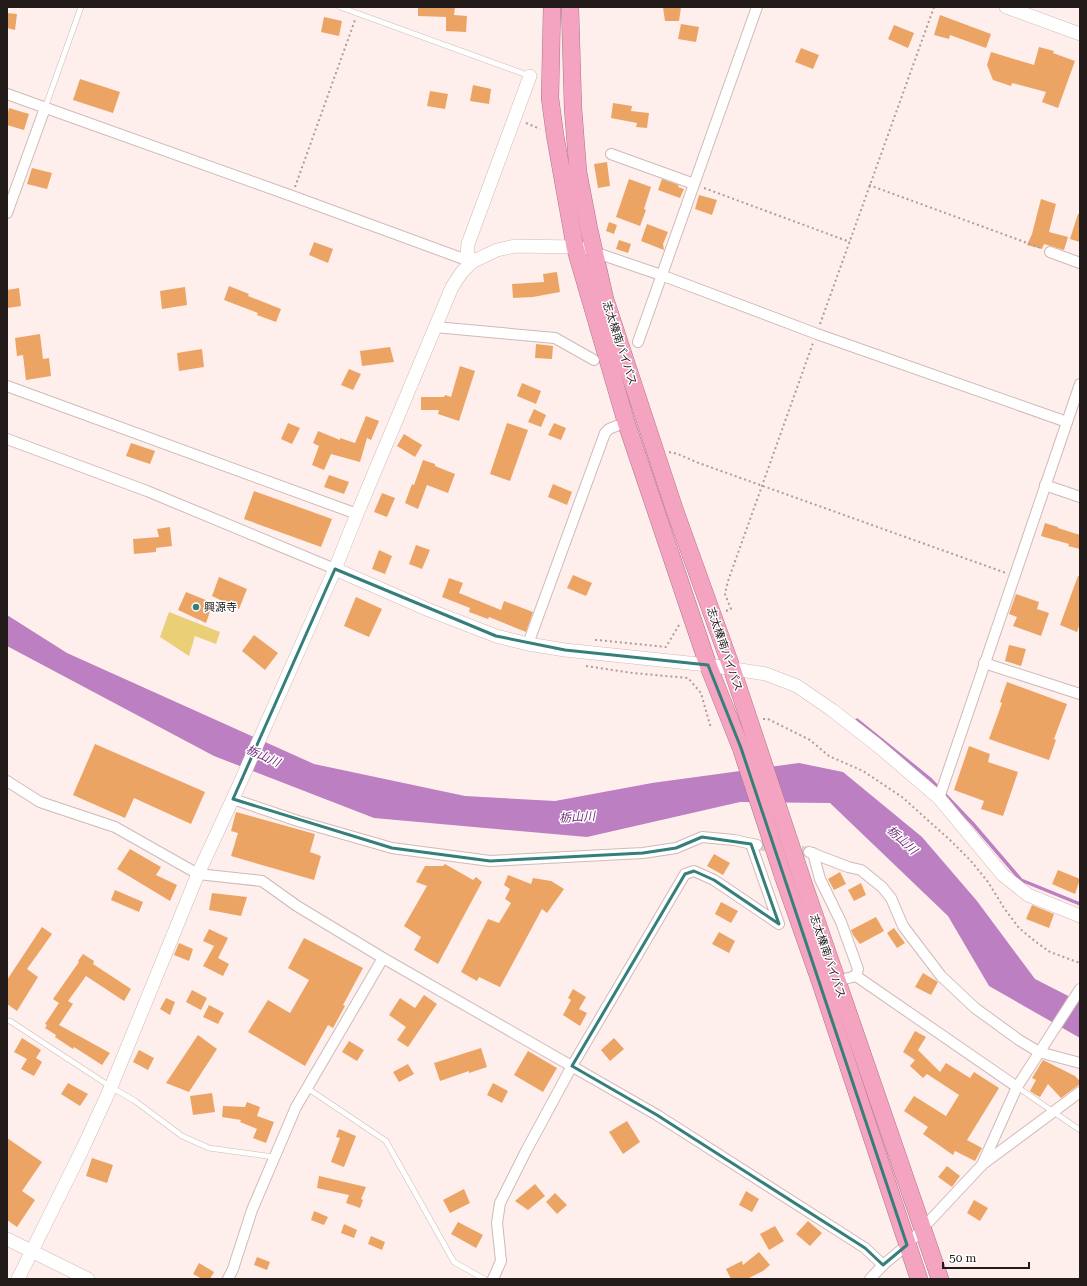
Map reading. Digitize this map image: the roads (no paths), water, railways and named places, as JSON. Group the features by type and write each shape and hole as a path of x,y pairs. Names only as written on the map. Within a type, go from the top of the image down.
{"highway":[{"name":"志太榛南バイパス","path":"552,7 550,98 556,142 575,247 626,422 708,665 741,748 919,1279"},
{"name":"志太榛南バイパス","path":"570,7 573,108 578,172 605,299 675,511 758,745 837,982 940,1279"}],"street":[{"path":"638,342 757,7"},
{"path":"1006,7 1080,34"},
{"path":"472,262 467,253 468,244 530,76"},
{"path":"7,94 472,262"},
{"path":"7,213 45,108"},
{"path":"611,154 694,184"},
{"path":"18,1279 83,1148 111,1087 198,874 335,569 434,327 452,287 462,272 472,262 497,250 515,246 575,247 594,252 661,275 817,334 1067,422"},
{"path":"1050,252 1080,263"},
{"path":"434,327 555,338 594,360"},
{"path":"941,792 1080,384"},
{"path":"7,386 357,514"},
{"path":"528,644 605,433 608,429 626,422"},
{"path":"7,439 147,491 335,569 429,610 496,636 528,644 578,652 708,665 732,670 766,674 797,686 832,710 941,792 1003,875 1028,895 1080,916"},
{"path":"1045,486 1080,497"},
{"path":"984,663 1080,694"},
{"path":"7,781 40,802 115,827 198,874 262,881 297,906 383,958 657,1115 865,1248 883,1265"},
{"path":"234,796 298,821 392,848 490,861 643,853 676,848 702,837 734,840 754,844 779,924 714,880 694,871 685,874 572,1066 500,1203 497,1223 501,1261 493,1279"},
{"path":"856,976 858,969 841,922 820,879 811,853 848,867 861,870 882,887 891,898 903,926 941,976 975,1008 1019,1040 1041,1050 1080,1063"},
{"path":"228,1279 233,1269 252,1210 296,1107 383,958"},
{"path":"837,982 856,976"},
{"path":"856,976 1017,1087"},
{"path":"982,1165 1017,1087 1080,989"},
{"path":"870,1279 883,1265 907,1245 982,1165 1080,1092"},
{"path":"7,1239 88,1279"}],"lane":[{"path":"45,108 81,7"},
{"path":"340,7 530,76"},
{"path":"10,1021 111,1087 136,1101 182,1136 209,1148 274,1157"},
{"path":"1017,1087 1080,1130"},
{"path":"307,1088 386,1141 454,1262 484,1279"}],"water":[{"name":"栃山川","path":"7,615 67,653 314,764 465,796 555,801 652,783 799,763 843,772 922,837 977,901 1035,979 1080,1002 1080,1038 989,986 948,916 830,803 740,802 587,837 374,818 214,756 7,646"}],"waterway":[{"path":"857,720 930,779 973,824 1021,880 1080,904"}],"tunnel":[{"path":"757,845 809,852"}],"place":[{"name":"興源寺","path":"196,607"}]}
